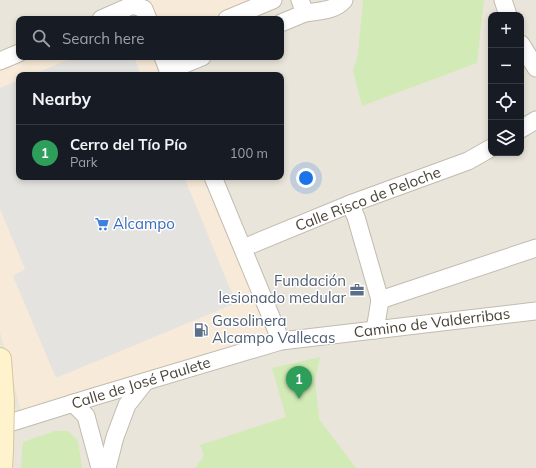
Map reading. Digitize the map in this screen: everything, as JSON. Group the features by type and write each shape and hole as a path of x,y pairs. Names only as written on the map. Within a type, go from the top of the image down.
{"street":[{"path":"234,16 273,0"},
{"path":"284,21 302,6 330,9 342,4 344,0"},
{"path":"503,0 507,12"},
{"path":"107,16 132,3 144,9 147,16"},
{"path":"524,48 536,68"},
{"path":"0,61 16,54"},
{"path":"166,64 187,60"},
{"path":"524,128 536,120"},
{"name":"Calle Risco de Peloche","path":"243,248 350,204 468,161 488,150"},
{"path":"214,180 281,340"},
{"path":"350,204 356,217 380,300 375,330"},
{"path":"380,300 536,248"},
{"name":"Camino de Valderribas","path":"281,340 536,311"},
{"name":"Calle de José Paulete","path":"0,426 281,340"},
{"path":"0,360 3,401 2,459"},
{"path":"107,468 115,437 127,405 145,382"},
{"path":"73,403 86,416 100,468"}],"shaded area":[{"path":"0,0 536,0 536,468 0,468"},
{"path":"144,0 273,0 234,16 114,16 144,9"},
{"name":"Alcampo","path":"16,58 16,60 167,60 169,72 16,72 16,180 214,180 281,341 23,419 0,332 0,61"},
{"path":"68,60 135,60 140,72 38,72"},
{"name":"Alcampo","path":"16,81 16,180 185,180 236,303 56,378 13,276 25,269 0,209 0,88"}],"green space":[{"path":"363,0 484,0 477,63 362,106 353,70 358,55"},
{"path":"320,357 315,380 319,419 356,468 195,468 204,456 200,445 286,417 272,368"},
{"path":"55,431 68,431 78,441 82,468 21,468 23,442"}],"place":[{"name":"Alcampo","path":"102,224"},
{"name":"Fundación lesionado medular","path":"357,290"},
{"name":"Gasolinera Alcampo Vallecas","path":"201,330"},
{"name":"Cerro del Tío Pío","path":"299,399"}]}
